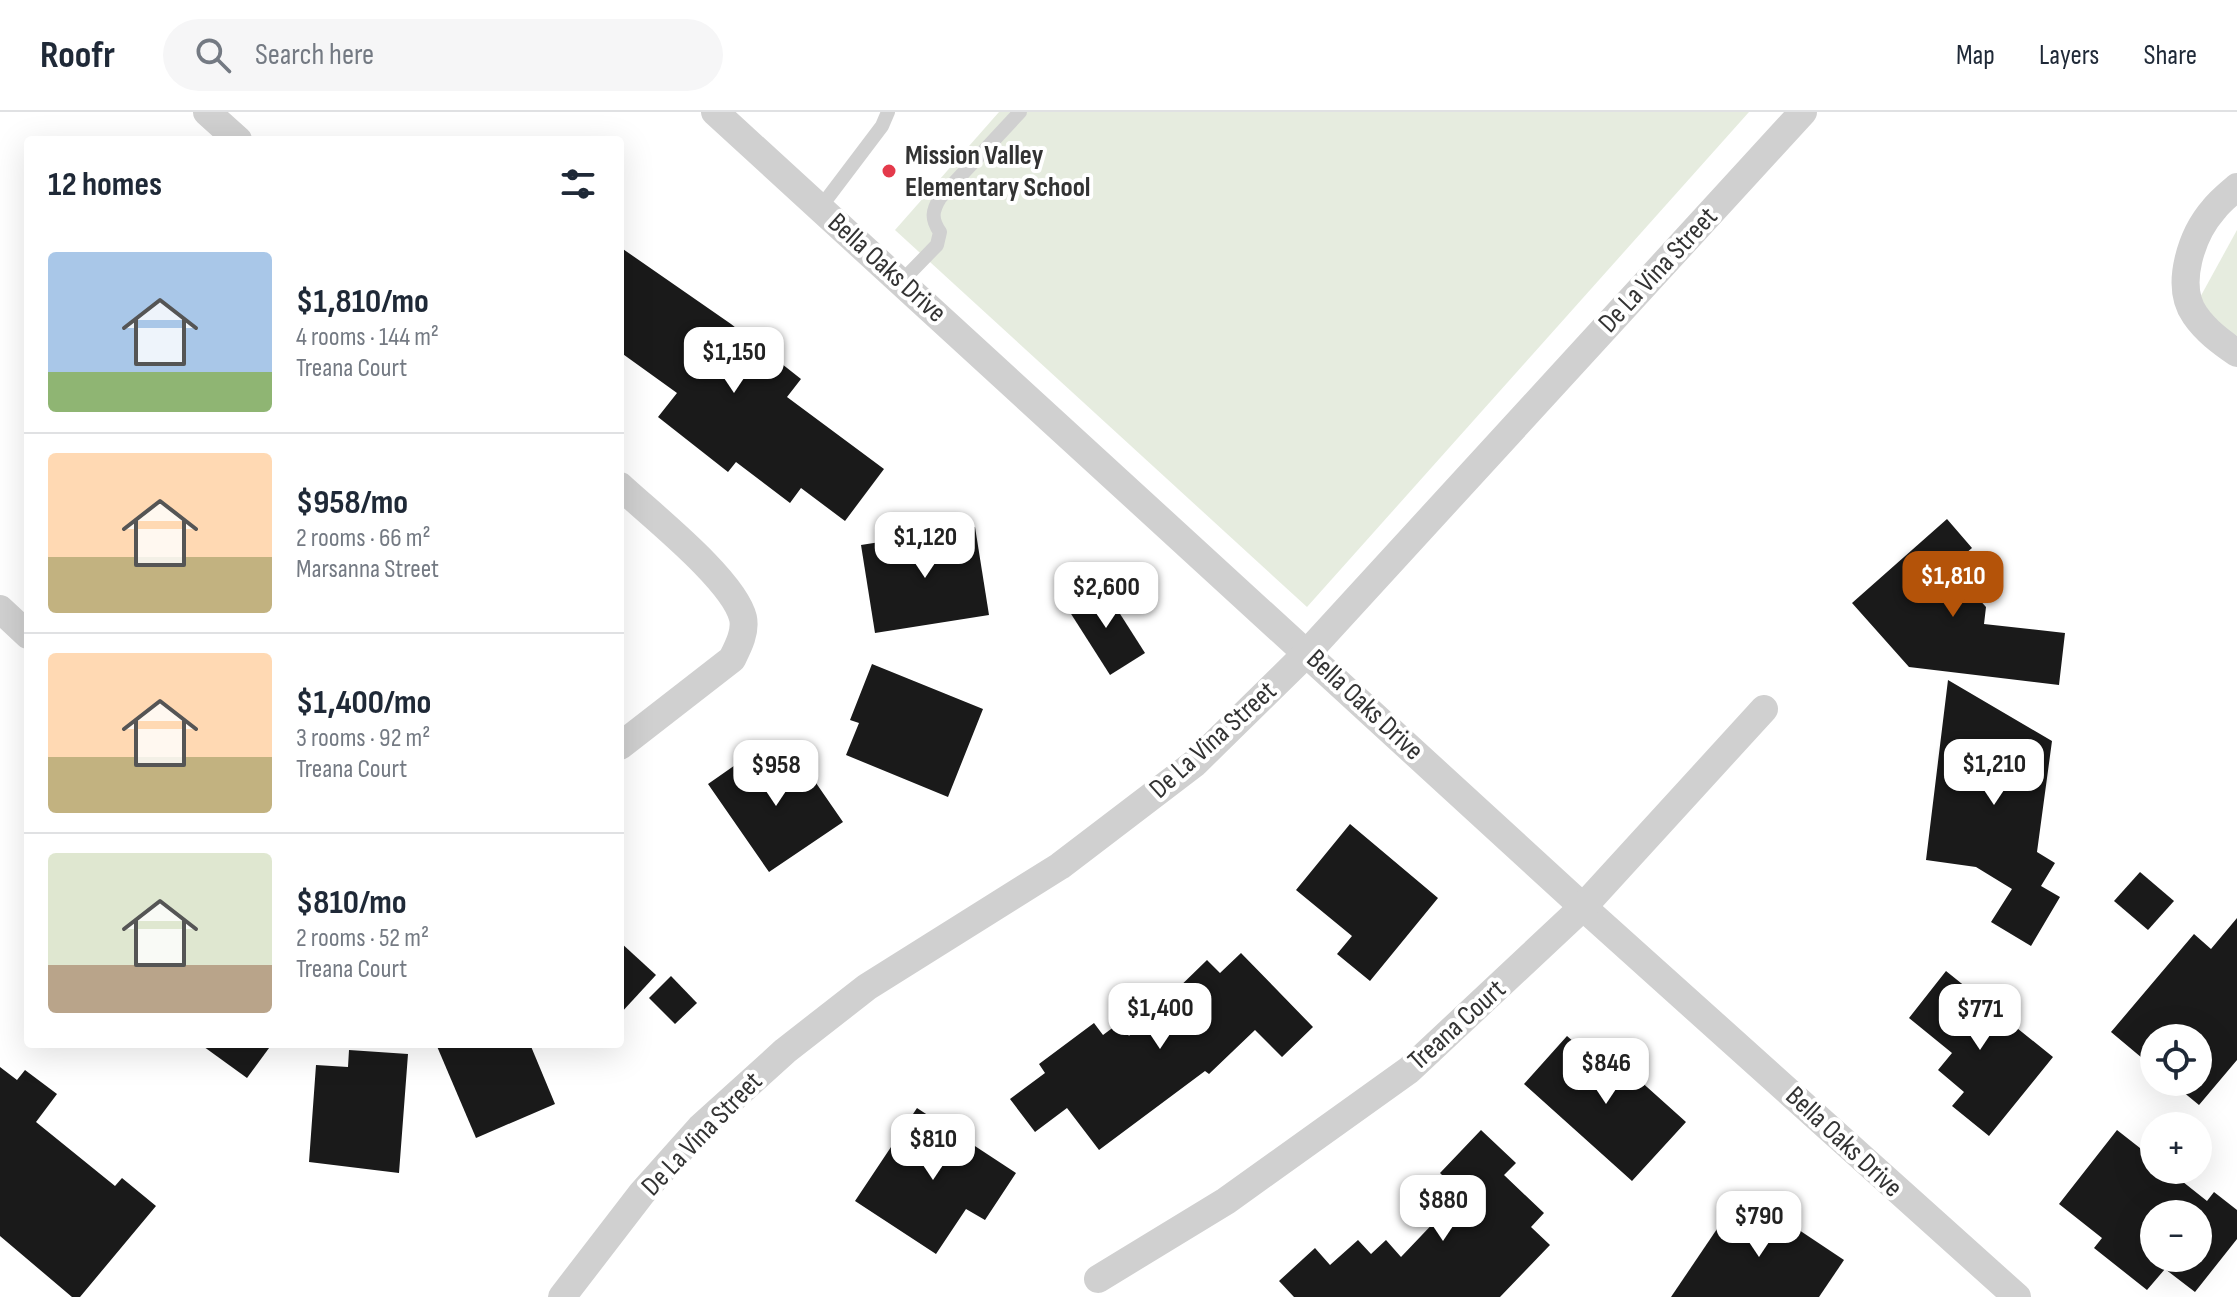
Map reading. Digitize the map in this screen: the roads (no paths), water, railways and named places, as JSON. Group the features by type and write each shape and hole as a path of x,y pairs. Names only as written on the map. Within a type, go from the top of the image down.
{"street":[{"path":"207,112 234,136"},
{"name":"Bella Oaks Drive","path":"715,112 1583,907 2017,1297"},
{"name":"De La Vina Street","path":"562,1297 642,1193 700,1128 785,1051 867,987 1060,866 1195,763 1308,652 1803,112"},
{"path":"2237,187 2213,210 2194,244 2184,280 2192,312 2211,335 2237,353"},
{"path":"624,490 717,574 743,617 742,639 732,659 624,743"},
{"path":"0,609 24,631"},
{"name":"Treana Court","path":"1098,1279 1226,1201 1409,1070 1583,907 1764,709"}],"lane":[{"path":"820,208 882,126 888,112"},
{"path":"901,282 937,245 940,232 933,222 933,209 940,198 1020,112"}],"place":[{"name":"Mission Valley Elementary School","path":"889,171"}]}
